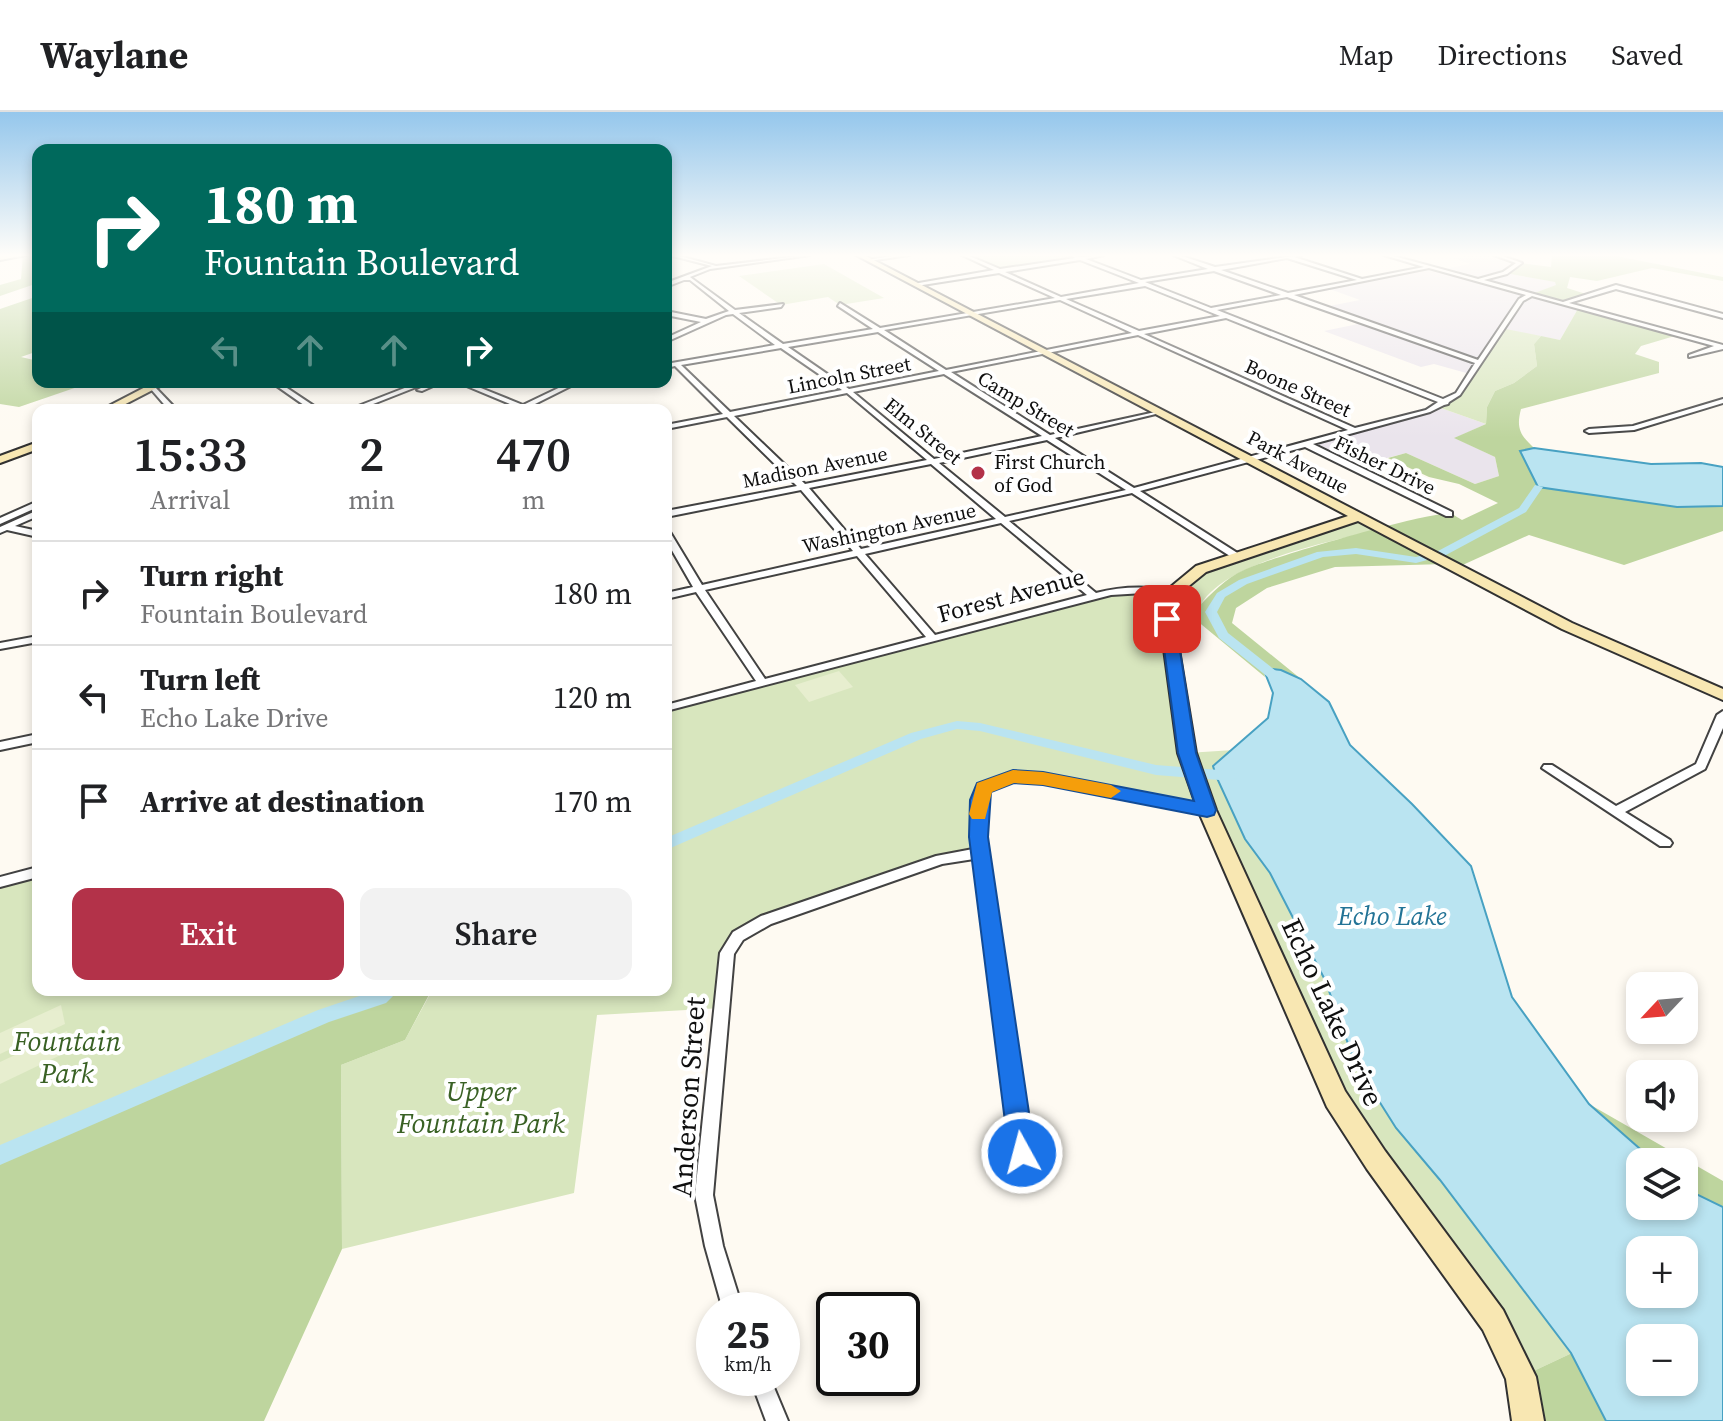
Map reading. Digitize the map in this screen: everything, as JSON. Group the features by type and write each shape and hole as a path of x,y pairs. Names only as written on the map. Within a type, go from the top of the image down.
{"street":[{"path":"681,316 706,321"},
{"path":"672,337 721,316"},
{"name":"Elm Street","path":"739,316 848,391 1094,596"},
{"name":"Camp Street","path":"857,316 1236,556"},
{"path":"672,365 962,316"},
{"name":"Park Avenue","path":"978,316 1567,626 1723,695"},
{"name":"Boone Street","path":"1101,316 1355,431"},
{"path":"1226,316 1446,403 1458,394 1510,316"},
{"name":"Lincoln Street","path":"672,426 1226,316"},
{"path":"1348,316 1477,362"},
{"path":"1611,316 1722,347"},
{"path":"1691,356 1722,347"},
{"path":"676,364 803,487 932,638"},
{"path":"118,404 149,388"},
{"path":"283,388 307,404"},
{"path":"368,404 410,388"},
{"path":"383,404 424,388"},
{"path":"474,388 511,404"},
{"path":"533,404 564,388"},
{"path":"1589,431 1634,428 1723,401"},
{"name":"Washington Avenue","path":"672,595 1136,490 1252,460 1446,403"},
{"name":"Madison Avenue","path":"672,513 935,461 1158,412"},
{"name":"Fisher Drive","path":"1306,444 1449,514"},
{"path":"0,460 32,447"},
{"path":"1,526 32,508"},
{"path":"1,526 32,515"},
{"path":"1172,593 1201,569 1358,517"},
{"path":"1,526 32,533"},
{"path":"672,542 699,589 762,682"},
{"name":"Forest Avenue","path":"672,706 1094,596 1124,590 1172,593"},
{"name":"Echo Lake Drive","path":"1172,593 1167,619 1187,753 1207,810 1336,1099 1376,1160 1493,1320 1521,1377 1528,1421"},
{"path":"0,646 32,640"},
{"path":"1616,811 1701,766 1723,715"},
{"path":"0,746 32,739"},
{"path":"1548,768 1665,843"},
{"path":"1022,1153 978,837 979,800 984,788 1013,776 1043,778 1207,810"},
{"name":"Anderson Street","path":"728,1292 704,1195 727,953 738,936 766,920 941,859 981,853"},
{"path":"0,882 32,874"},
{"path":"767,1396 777,1421"}],"shaded area":[{"path":"1346,316 1574,316 1560,340 1501,329 1470,374 1434,364 1421,367 1324,331 1363,323"},
{"path":"1438,407 1486,424 1455,438 1495,457 1499,476 1475,484 1406,453 1353,467 1306,444"}],"green space":[{"path":"0,316 32,316 32,353 21,357 32,360 32,388 74,388 19,407 0,404"},
{"path":"1574,316 1611,316 1678,335 1641,346 1635,354 1659,362 1659,373 1521,409 1520,431 1534,448 1520,451 1539,487 1677,507 1723,506 1723,531 1624,565 1529,535 1456,568 1446,564 1335,567 1267,588 1236,608 1232,623 1301,679 1281,670 1263,669 1265,677 1196,620 1197,608 1219,587 1237,573 1259,564 1414,519 1451,514 1462,520 1498,503 1459,484 1429,477 1388,458 1406,453 1475,484 1499,476 1495,457 1454,438 1486,424 1487,407 1495,391 1514,383 1537,366 1534,344 1541,336 1560,340"},
{"path":"1501,328 1541,336 1534,344 1537,366 1514,383 1495,391 1487,407 1486,424 1438,407 1458,394"},
{"name":"Upper Fountain Park","path":"1358,517 1380,529 1273,558 1244,570 1220,584 1203,601 1196,620 1168,619 1187,753 1234,750 1213,765 1245,839 1270,873 1325,980 1355,1063 1396,1128 1440,1180 1572,1353 1521,1377 1376,1160 1206,810 1013,776 984,788 981,853 941,859 766,920 727,953 722,1008 597,1015 574,1193 342,1249 341,1065 405,1040 429,996 672,996 672,706 1111,592 1172,593 1201,569"},
{"path":"839,671 853,687 809,702 795,685"},
{"name":"Fountain Park","path":"32,874 32,996 382,996 324,1016 0,1155 0,882"},
{"path":"428,996 405,1040 341,1065 342,1249 264,1421 0,1421 0,1155 324,1016 380,998"},
{"path":"61,1005 65,1024 0,1054 0,1033"},
{"path":"67,1031 71,1050 0,1084 0,1062"},
{"path":"1589,1104 1626,1125 1626,1132 1638,1132 1666,1148 1639,1148"},
{"path":"1698,1167 1723,1181 1723,1207 1698,1195"},
{"path":"1572,1353 1606,1421 1528,1421 1521,1377"}],"water":[{"path":"1534,448 1651,464 1701,463 1723,467 1723,506 1677,507 1538,487 1520,451"},
{"name":"Echo Lake","path":"1263,668 1281,670 1301,679 1329,702 1350,745 1471,866 1512,997 1589,1104 1639,1148 1626,1148 1626,1220 1698,1220 1698,1195 1723,1207 1723,1421 1606,1421 1571,1353 1440,1180 1396,1128 1355,1063 1325,980 1270,873 1245,839 1216,776 1213,766 1268,718 1273,693"}],"waterway":[{"path":"1277,678 1223,635 1211,612 1221,595 1243,582 1321,554 1356,551 1416,560 1442,553 1523,510 1538,487"},
{"path":"672,841 916,736 957,725 980,727 1156,770 1232,776"},
{"path":"0,1155 324,1016 382,996"}],"slow traffic":[{"path":"979,814 979,800 984,788 1013,776 1043,778 1111,791"}],"place":[{"name":"First Church of God","path":"978,473"}],"route":[{"path":"1022,1153 978,837 979,800 984,788 1013,776 1043,778 1207,810 1187,753 1167,619"}]}
